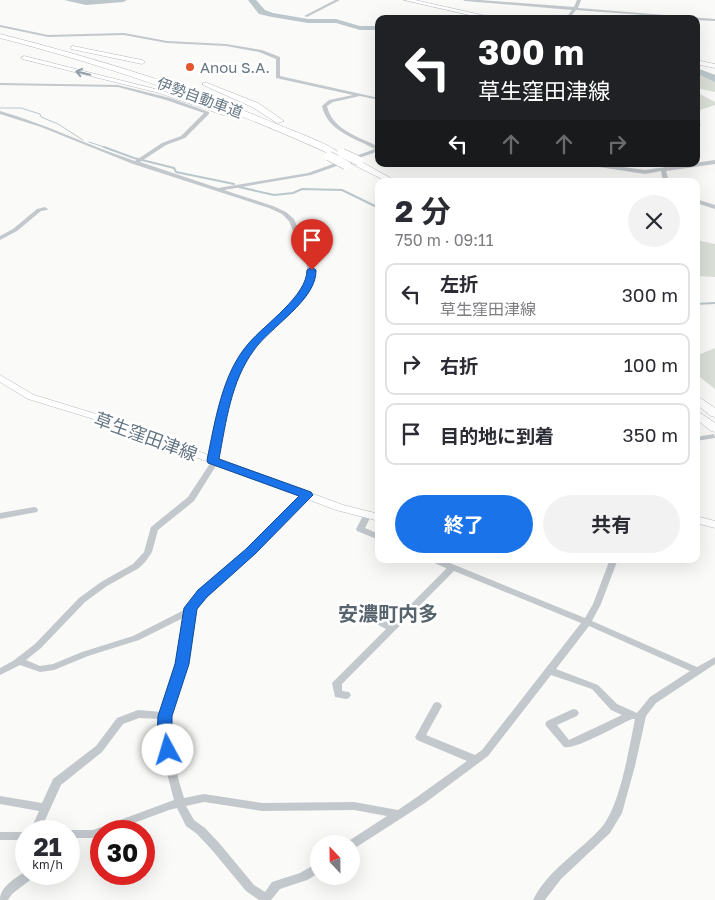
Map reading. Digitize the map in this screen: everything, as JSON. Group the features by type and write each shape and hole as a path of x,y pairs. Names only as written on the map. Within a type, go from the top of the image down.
{"highway":[{"path":"0,36 142,62"},
{"name":"伊勢自動車道","path":"0,36 190,97 263,126 346,165 380,178"},
{"name":"伊勢自動車道","path":"0,36 102,63 197,94 340,153 382,178"},
{"path":"24,58 178,97 263,126"},
{"path":"206,84 255,105 278,121 340,153"},
{"path":"700,401 715,414"},
{"path":"700,417 714,433"}],"main road":[{"path":"399,0 467,15"},
{"path":"407,0 477,15"},
{"path":"700,64 715,67"},
{"name":"草生窪田津線","path":"0,378 31,397 103,420 307,495 375,517"},
{"path":"700,520 715,525"}],"street":[{"path":"306,16 338,0"},
{"path":"465,0 651,15"},
{"path":"570,15 579,0"},
{"path":"700,19 715,20"},
{"path":"0,26 48,36 124,34 167,42 251,49 278,58 278,77 375,98"},
{"path":"0,84 95,84 122,86 206,113 183,137 164,144 139,161"},
{"path":"358,95 329,102 324,106 324,110 329,120 343,131 375,147"},
{"path":"0,112 271,207 286,215 293,223 312,274 305,290 277,322 252,345 243,358 226,398 214,461 191,499 154,529 148,552 139,563 82,600 38,646 19,661 0,672"},
{"path":"217,189 322,170 375,150"},
{"path":"700,164 715,162"},
{"path":"613,167 642,171 682,167"},
{"path":"663,170 665,178"},
{"path":"700,202 715,207"},
{"path":"0,238 13,231 39,210 45,209"},
{"path":"700,438 714,433"},
{"path":"307,495 250,552 202,594 190,611 182,664 165,716 165,737 180,802 190,823 201,831 250,888 265,900 276,885 303,877 310,872"},
{"path":"0,516 34,510"},
{"path":"367,516 360,529 375,535"},
{"path":"443,563 587,622 698,671"},
{"path":"360,839 485,753 587,622 597,604 612,563"},
{"path":"346,695 338,694 337,683 450,570 451,566"},
{"path":"19,661 40,668 54,667 136,638 190,611"},
{"path":"370,617 392,628"},
{"path":"574,713 550,724 567,744 636,717 653,700 715,660"},
{"path":"550,670 596,687 614,707 636,717"},
{"path":"437,706 420,737 476,760"},
{"path":"40,820 57,782 99,748 120,721 138,714 165,716"},
{"path":"540,900 557,876 606,830 618,810 630,766 636,717"},
{"path":"80,834 93,834 121,822 180,802 204,798 262,807 354,806 398,814"},
{"path":"0,800 46,808"},
{"path":"0,836 15,836"},
{"path":"2,900 8,891 16,885"}],"shaded area":[{"path":"700,69 715,75 715,92 700,89"},
{"path":"700,94 715,102 715,105 700,110"},
{"path":"700,241 715,244 715,277 700,276"},
{"path":"715,348 715,389 700,377 700,354"}],"waterway":[{"path":"68,0 86,3 123,0"},
{"path":"252,0 262,12 272,15 308,21 336,21 360,28 375,28"},
{"path":"700,71 715,79"},
{"path":"0,108 21,108 40,114 41,117 58,124 83,140"},
{"path":"89,142 104,147"},
{"path":"104,147 134,158 174,168 176,172 234,184"},
{"path":"239,187 274,195 293,193 302,189 342,190 375,206"},
{"path":"700,304 715,303"}],"place":[{"name":"Anou S.A.","path":"190,67"}],"district":[{"name":"安濃町内多","path":"388,613"}],"route":[{"path":"168,750 165,737 165,716 182,664 190,608 202,594 250,552 307,495 212,460 226,398 243,358 252,345 277,322 305,290 312,277 312,270"}]}
